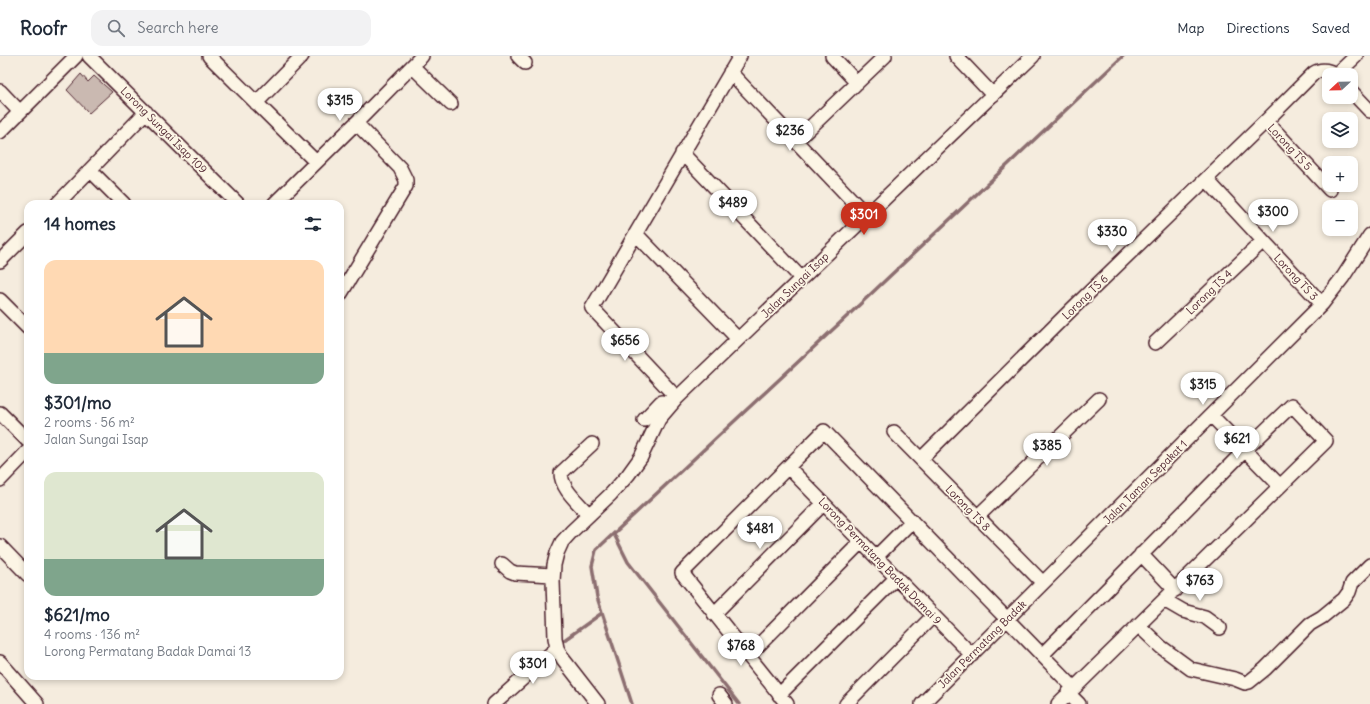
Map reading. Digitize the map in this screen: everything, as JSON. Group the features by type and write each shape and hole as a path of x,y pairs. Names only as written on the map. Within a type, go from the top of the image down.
{"street":[{"path":"0,132 76,56"},
{"name":"Lorong Sungai Isap 109","path":"89,56 234,200"},
{"path":"209,56 316,162"},
{"path":"256,103 302,56"},
{"path":"278,200 422,56"},
{"path":"675,401 592,308 740,56"},
{"path":"832,56 857,83"},
{"path":"796,140 885,56"},
{"path":"956,56 993,95"},
{"name":"Jalan Sungai Isap","path":"557,648 554,631 553,575 557,553 562,542 571,532 611,494 628,475 641,457 659,419 675,401 738,339 1033,56"},
{"path":"1343,68 1356,56"},
{"path":"412,66 451,104"},
{"name":"Lorong TS 6","path":"921,459 1266,121 1314,72 1322,69"},
{"path":"730,72 867,216"},
{"path":"0,91 20,112"},
{"path":"1358,98 1370,111"},
{"path":"61,200 146,112"},
{"name":"Lorong TS 5","path":"1266,121 1322,181"},
{"path":"344,288 406,186 406,180 400,168 356,123"},
{"path":"682,153 802,278"},
{"path":"90,170 120,200"},
{"name":"Lorong TS 3","path":"1206,179 1322,304"},
{"path":"636,234 738,339"},
{"name":"Jalan Taman Sepakat 1","path":"1043,583 1322,304 1343,277 1370,234"},
{"path":"0,261 24,237"},
{"name":"Lorong TS 4","path":"1155,343 1263,241"},
{"path":"0,300 24,324"},
{"path":"978,517 1098,398"},
{"path":"644,420 661,402 675,401"},
{"path":"1042,655 1141,554 1292,405 1326,441 1058,704"},
{"path":"0,414 24,437"},
{"path":"1211,415 1280,486"},
{"path":"896,578 783,699 682,573 824,431 1042,655 1071,690 1079,704"},
{"name":"Lorong TS 8","path":"894,432 1043,583"},
{"path":"589,515 564,486 561,479 561,473 592,444"},
{"path":"0,480 24,455"},
{"name":"Lorong Permatang Badak Damai 9","path":"788,467 972,655"},
{"path":"714,614 823,504"},
{"path":"876,557 912,521"},
{"path":"748,656 861,542"},
{"path":"0,546 24,569"},
{"path":"1141,554 1174,590"},
{"path":"502,564 510,571 516,573 553,575"},
{"path":"1138,625 1161,647 1191,669 1236,679 1245,683 1249,682 1265,669 1310,624 1322,617 1344,599 1349,592 1352,583 1370,565"},
{"name":"Jalan Permatang Badak","path":"922,704 1043,583"},
{"path":"1164,600 1183,612 1205,617 1220,628"},
{"path":"846,704 933,616"},
{"path":"494,704 557,648 563,659 598,704"},
{"path":"0,662 37,704"}],"building":[{"path":"81,74 88,82 94,76 112,92 89,113 67,90"}],"waterway":[{"path":"632,704 597,597 592,566 596,550 856,308 1123,56"},
{"path":"614,534 628,562 739,704"},
{"path":"560,643 602,613"}]}
